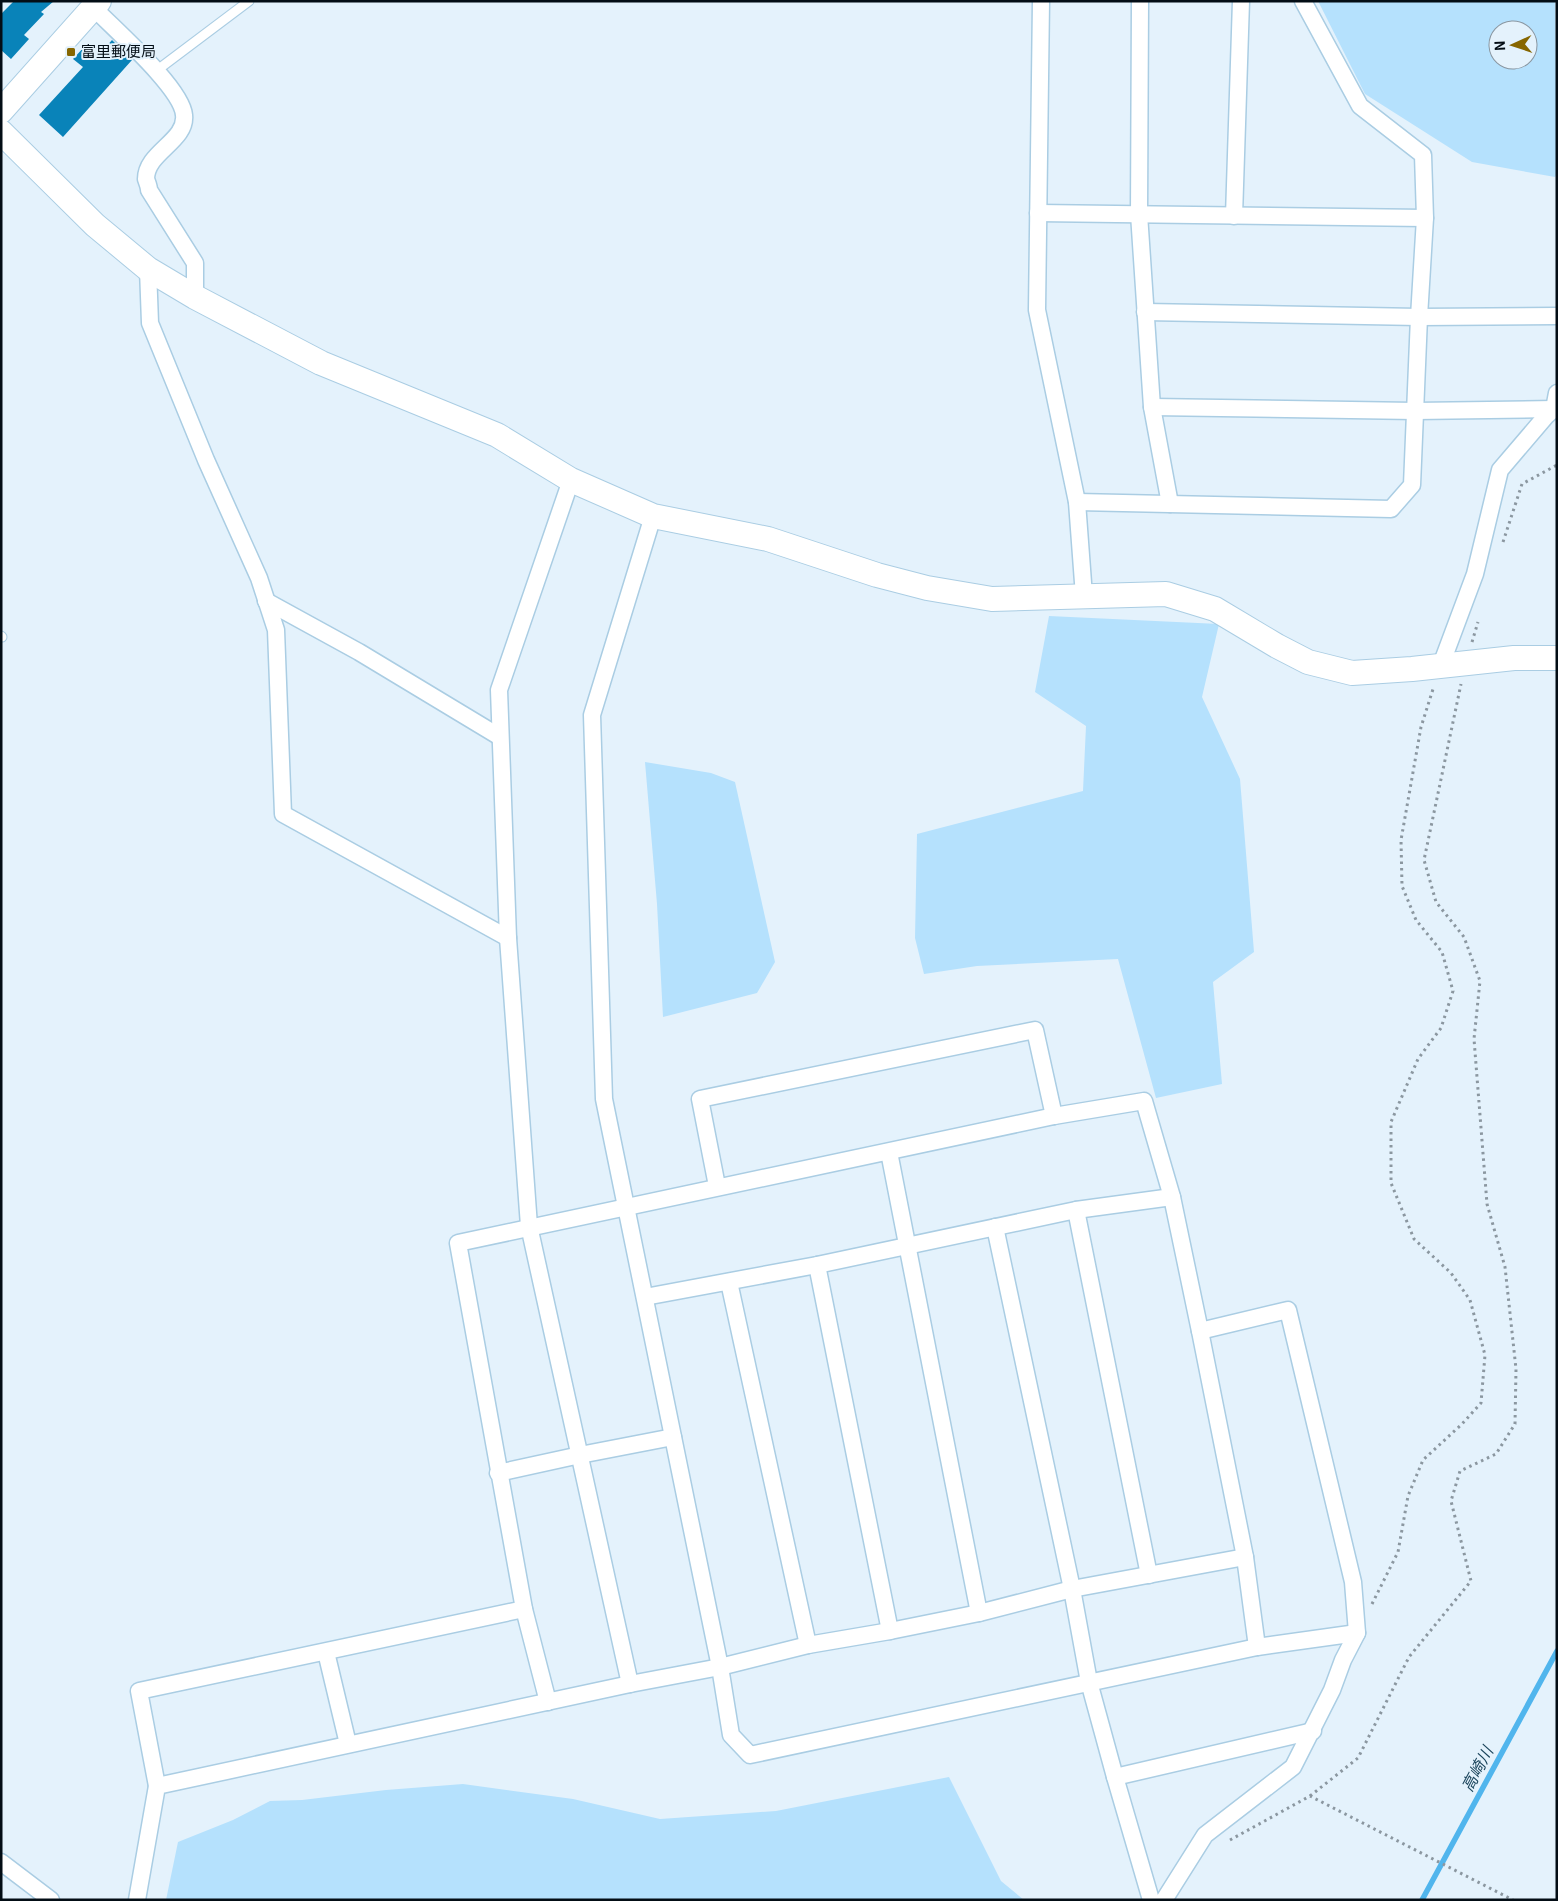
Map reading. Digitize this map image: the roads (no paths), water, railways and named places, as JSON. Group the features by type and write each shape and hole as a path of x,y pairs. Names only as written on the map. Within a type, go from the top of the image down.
{"street":[{"path":"1041,1 1037,310 1077,502 1084,596"},
{"path":"1140,1 1139,214 1152,407 1170,504"},
{"path":"1234,216 1241,1"},
{"path":"1077,502 1391,509 1412,485 1418,317 1425,218 1423,155 1360,106 1303,1"},
{"path":"1,110 96,4 180,100 184,113 184,124 150,165 146,178 150,190 195,263 195,297"},
{"path":"1,132 95,226 148,269 195,297 321,363 497,435 571,480 654,516 768,538 877,574 927,588 992,599 1166,594 1215,609 1308,662 1352,672 1412,669 1514,658 1557,658"},
{"path":"1038,213 1425,218"},
{"path":"148,269 150,323 206,460 259,578 276,630 283,814 508,938"},
{"path":"1145,312 1418,317 1557,316"},
{"path":"1152,407 1415,411 1556,401"},
{"path":"1441,665 1475,574 1500,470 1546,416 1556,401"},
{"path":"571,480 499,690 508,938 529,1226 630,1684"},
{"path":"654,516 592,715 604,1099 720,1666 731,1735 750,1754 1256,1647 1357,1633"},
{"path":"266,601 360,652 500,737"},
{"path":"717,1186 700,1099 1035,1030 1054,1116"},
{"path":"548,1702 524,1609 458,1243 627,1205 889,1152 1054,1116 1144,1101 1172,1197 1200,1331 1245,1558 1256,1647"},
{"path":"889,1152 979,1613"},
{"path":"645,1297 817,1265 1076,1210 1172,1197"},
{"path":"1076,1210 1149,1575"},
{"path":"995,1227 1072,1589 1089,1682 1114,1777 1151,1900"},
{"path":"817,1265 890,1631"},
{"path":"729,1282 808,1645"},
{"path":"1164,1900 1205,1834 1293,1767 1313,1731 1332,1690 1343,1660 1357,1633 1353,1582 1288,1310 1200,1331"},
{"path":"498,1473 674,1437"},
{"path":"157,1786 720,1666 808,1645 979,1613 1072,1589 1245,1558"},
{"path":"136,1900 157,1786 139,1691 524,1609"},
{"path":"326,1652 348,1744"},
{"path":"1114,1777 1313,1731"},
{"path":"1,1862 51,1900"}],"lane":[{"path":"156,71 248,1"}],"waterway":[{"name":"高崎川","path":"1422,1900 1557,1651"}],"place":[{"name":"富里郵便局","path":"71,52"}]}
